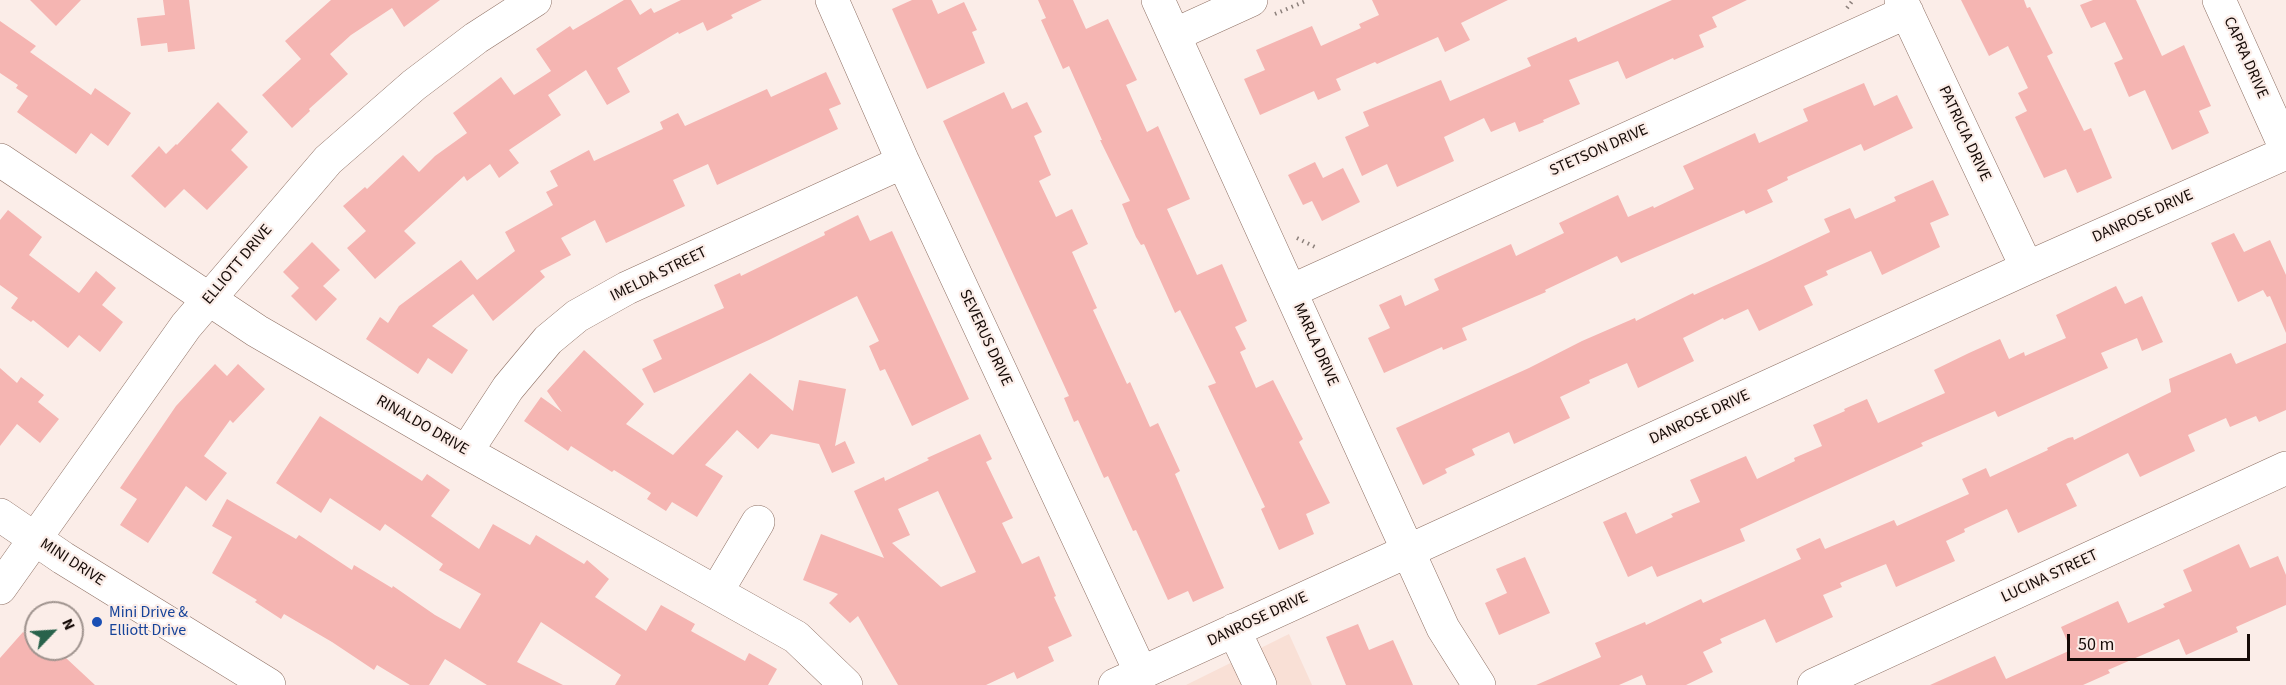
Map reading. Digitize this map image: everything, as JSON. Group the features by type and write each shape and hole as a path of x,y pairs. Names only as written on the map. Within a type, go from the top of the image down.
{"street":[{"name":"ELLIOTT DRIVE","path":"0,588 186,326 328,160 414,85 476,38 535,0"},
{"name":"SEVERUS DRIVE","path":"832,0 1128,679"},
{"name":"MARLA DRIVE","path":"1158,0 1443,628 1479,685"},
{"name":"CAPRA DRIVE","path":"2219,0 2286,151"},
{"name":"PATRICIA DRIVE","path":"1904,6 2027,268"},
{"name":"STETSON DRIVE","path":"1291,291 1904,6"},
{"path":"1174,35 1262,7"},
{"name":"DANROSE DRIVE","path":"1128,679 2286,151"},
{"name":"RINALDO DRIVE","path":"0,160 257,331 466,452 796,637 846,685"},
{"name":"IMELDA STREET","path":"466,452 508,388 548,340 577,316 627,288 903,162"},
{"name":"LUCINA STREET","path":"1814,685 2286,468"},
{"name":"MINI DRIVE","path":"0,515 35,540 269,685"},
{"path":"717,591 758,522"},
{"path":"1234,630 1260,685"}],"path":[{"path":"1262,7 1308,0"},
{"path":"1844,11 1853,0"},
{"path":"1289,234 1320,249"}],"shaded area":[{"path":"1289,634 1312,685 1186,685"}],"building":[{"path":"30,0 81,0 56,26"},
{"path":"163,0 189,0 195,49 168,52 167,43 141,46 137,18 165,15"},
{"path":"331,0 440,0 404,27 392,8 351,35 330,54 348,74 309,109 310,111 292,128 262,95 301,59 285,41"},
{"path":"624,0 631,0 640,15 651,8 654,13 681,0 762,0 731,15 733,18 707,31 703,22 679,34 678,32 617,68 630,92 607,105 586,70 548,95 561,115 509,150 519,163 499,178 490,164 467,181 464,176 404,231 416,243 375,279 347,248 366,231 343,206 365,187 367,189 403,155 419,172 435,156 467,133 453,113 501,77 514,95 551,71 536,49 570,26 573,30"},
{"path":"912,0 932,0 938,14 964,2 977,30 972,32 985,63 927,89 892,9"},
{"path":"1038,0 1073,0 1086,29 1108,19 1137,80 1126,85 1147,132 1158,126 1190,199 1167,209 1197,275 1222,264 1247,321 1235,327 1246,349 1240,352 1256,388 1273,380 1303,439 1299,442 1330,503 1306,514 1314,534 1279,550 1261,509 1265,507 1208,386 1216,383 1180,310 1175,313 1144,244 1141,245 1136,237 1122,204 1130,201 1100,140 1102,140 1069,66 1063,69 1041,20 1046,18"},
{"path":"1372,0 1508,0 1461,23 1470,40 1445,52 1438,37 1336,79 1341,90 1318,100 1314,91 1260,115 1244,79 1265,70 1256,50 1312,26 1321,46 1361,28 1359,24 1379,15"},
{"path":"1672,0 1747,0 1712,17 1717,27 1699,35 1704,47 1626,79 1618,61 1569,80 1580,104 1543,120 1544,122 1519,132 1515,122 1491,132 1484,118 1444,137 1454,161 1397,187 1387,164 1362,176 1345,137 1369,126 1363,112 1441,80 1450,101 1531,66 1527,58 1576,37 1578,42"},
{"path":"1961,0 2024,0 2027,8 2030,7 2053,53 2047,56 2084,131 2091,128 2112,178 2077,193 2066,169 2044,178 2015,117 2027,111 2018,93 2028,88 2008,46 1989,56"},
{"path":"2093,0 2136,0 2162,56 2184,45 2211,106 2199,111 2209,133 2172,150 2145,90 2129,97 2114,63 2123,59 2105,22 2091,28 2080,5"},
{"path":"0,21 36,46 30,52 91,95 95,88 131,113 108,146 91,133 76,154 17,112 28,96 16,88 18,85 0,73"},
{"path":"826,72 841,104 829,109 838,129 717,185 708,164 673,180 685,206 606,243 595,220 561,238 571,255 540,271 545,277 493,321 473,294 432,326 468,350 452,374 428,358 418,374 366,339 380,317 388,323 399,306 461,260 477,280 515,251 505,232 553,205 546,192 558,186 550,171 589,150 594,161 663,129 660,122 678,113 685,126 767,89 771,97"},
{"path":"1864,83 1874,106 1897,95 1913,128 1864,151 1861,144 1787,177 1788,180 1767,190 1773,202 1746,214 1744,210 1621,263 1617,256 1545,290 1546,292 1462,328 1467,340 1443,350 1442,347 1384,373 1368,338 1390,328 1379,305 1401,295 1405,306 1439,290 1434,279 1511,244 1516,256 1564,233 1559,223 1618,195 1628,217 1653,206 1654,208 1694,189 1683,166 1755,133 1759,143 1808,121 1803,109"},
{"path":"1004,92 1012,109 1027,102 1042,132 1034,136 1051,175 1039,181 1056,217 1072,209 1088,244 1072,252 1097,308 1093,310 1127,384 1130,382 1150,427 1158,423 1180,471 1175,474 1224,588 1193,602 1188,591 1168,600 1108,476 1104,478 1078,420 1074,422 1064,398 1069,396 943,121"},
{"path":"218,102 248,132 231,150 248,167 207,210 184,189 165,208 131,176 159,146 166,154 177,145"},
{"path":"1315,162 1323,178 1343,168 1360,202 1322,221 1312,201 1303,205 1288,175"},
{"path":"1933,180 1949,215 1930,223 1940,247 1882,275 1871,251 1826,271 1828,275 1804,286 1813,305 1759,331 1748,309 1724,320 1723,318 1683,338 1694,361 1638,388 1627,363 1589,380 1590,383 1560,397 1570,418 1514,444 1509,432 1472,449 1475,455 1445,469 1447,473 1423,485 1396,428 1529,368 1582,341 1635,318 1636,321 1830,232 1824,219 1850,208 1855,219 1896,201 1894,197"},
{"path":"8,210 42,237 29,255 79,293 96,271 116,288 102,305 123,322 100,352 79,335 68,348 33,320 31,322 11,308 18,298 0,285 0,220"},
{"path":"858,215 870,241 892,231 969,399 912,426 885,369 880,371 869,346 879,341 857,296 654,393 642,369 662,359 653,340 724,308 714,285 740,273 741,276 825,235 824,232"},
{"path":"2234,233 2244,252 2270,240 2286,275 2286,333 2270,296 2267,297 2263,290 2238,302 2211,243"},
{"path":"312,242 340,270 323,286 337,299 316,321 291,296 299,288 283,272"},
{"path":"2116,286 2125,304 2142,296 2163,342 2142,351 2137,338 2101,353 2108,368 1998,417 1995,411 1921,443 1923,446 1740,529 1745,541 1657,577 1652,566 1628,577 1603,522 1626,512 1636,534 1673,517 1671,514 1700,502 1690,480 1746,456 1757,479 1795,461 1794,458 1822,446 1813,425 1845,411 1844,409 1867,399 1878,423 1945,393 1934,370 2000,339 2009,359 2024,352 2025,356 2066,338 2056,315"},
{"path":"2286,343 2286,410 2259,422 2256,416 2230,427 2226,418 2188,435 2195,451 2140,477 2128,453 2066,484 2077,506 2018,533 2007,509 1964,529 1965,532 1946,541 1955,561 1896,587 1886,564 1840,583 1842,587 1823,595 1833,617 1776,643 1765,619 1720,639 1722,643 1703,652 1713,672 1686,685 1646,685 1642,675 1619,685 1536,685 1601,657 1595,643 1645,622 1646,625 1701,599 1703,603 1801,559 1796,549 1820,538 1825,549 1894,520 1897,526 1969,494 1962,479 1986,468 1990,477 2068,438 2073,437 2074,440 2171,392 2169,379 2231,353 2236,364"},
{"path":"584,350 644,404 626,424 673,455 750,373 793,411 799,380 846,389 835,446 845,441 855,463 832,473 819,444 771,434 758,449 737,430 705,465 723,476 697,517 672,502 666,511 647,499 651,493 571,446 568,451 524,421 541,397 562,412 547,391"},
{"path":"215,364 227,376 238,364 265,389 233,423 230,420 204,456 227,473 206,501 186,486 148,543 120,525 137,499 120,488 176,406"},
{"path":"0,368 17,383 21,377 44,395 38,402 59,419 40,443 17,424 0,446"},
{"path":"320,416 422,481 427,474 450,490 431,516 479,549 493,524 530,545 536,535 584,564 587,560 609,579 595,597 646,631 661,605 695,624 691,631 745,661 749,653 777,669 768,685 615,685 621,675 541,622 517,662 563,685 487,685 445,659 429,685 410,685 377,665 374,670 284,614 281,619 255,602 257,600 212,573 232,537 212,526 227,499 296,539 299,535 352,570 354,565 392,588 393,586 460,629 481,594 439,570 443,564 385,524 380,531 330,498 321,513 276,483"},
{"path":"980,434 992,459 986,462 1013,518 1002,523 1022,564 1039,556 1072,636 1048,647 1054,661 1017,679 1014,672 986,685 898,685 858,616 850,623 829,603 838,594 803,580 821,534 884,558 854,491 884,477 885,481 929,460 927,458","holes":["938,491 976,572 941,587 892,543 910,535 898,509"]},
{"path":"2239,544 2250,568 2278,556 2286,575 2286,605 2236,627 2238,632 2186,655 2179,639 2108,670 2110,673 2083,685 1930,685 1995,656 2006,679 2071,650 2061,627 2118,601 2128,623 2165,607 2163,604 2192,591 2183,570"},
{"path":"1525,557 1550,613 1499,635 1485,603 1507,593 1496,569"},
{"path":"1358,624 1369,650 1393,640 1413,685 1346,685 1326,637"},
{"path":"23,632 24,661 69,661 95,685 0,685 0,658"}],"place":[{"name":"Mini Drive & Elliott Drive","path":"97,622"}]}
